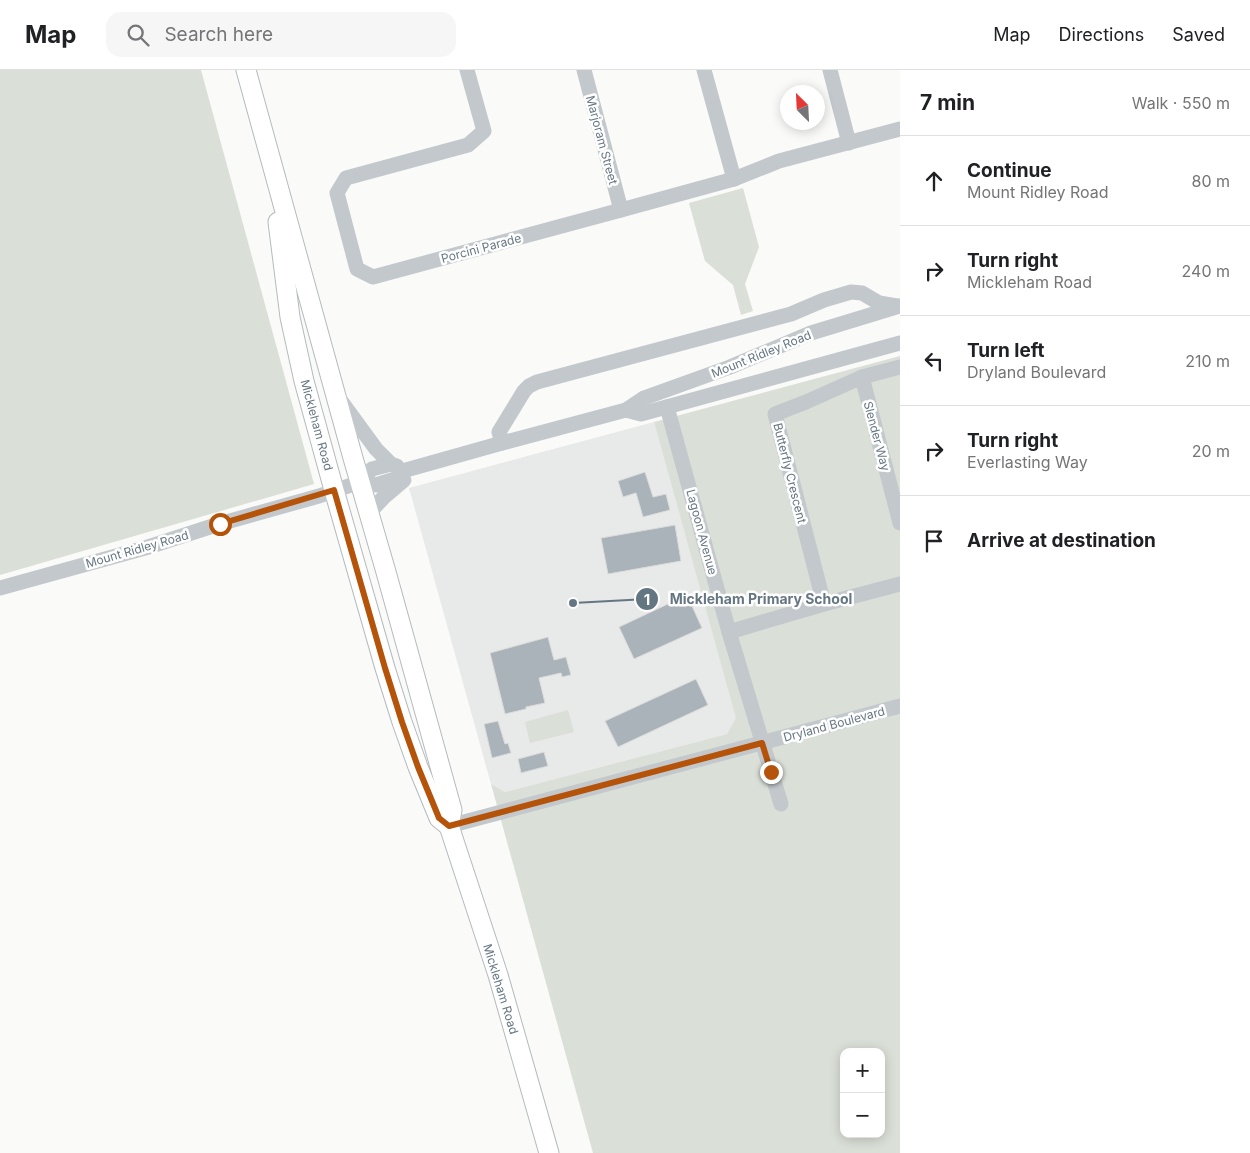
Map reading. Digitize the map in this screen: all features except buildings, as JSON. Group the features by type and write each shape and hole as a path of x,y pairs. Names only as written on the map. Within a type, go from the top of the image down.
{"main road":[{"name":"Mickleham Road","path":"246,70 452,810 449,826 498,975 549,1153"},
{"name":"Mickleham Road","path":"261,125 277,214 290,317 304,381 402,722 439,818 449,826"},
{"path":"402,722 415,724 428,722"}],"street":[{"name":"Porcini Parade","path":"467,70 484,131 468,145 346,178 337,193 357,269 373,277 621,210 734,178 779,161 900,129"},
{"name":"Marjoram Street","path":"584,70 621,210"},
{"path":"704,70 734,178"},
{"path":"830,70 849,143"},
{"path":"502,443 499,432 524,391 537,382 792,314 824,300 851,292 862,292 880,303 899,306"},
{"name":"Mount Ridley Road","path":"0,588 145,548 360,482 380,484 395,479 413,468 626,410 644,398 730,367 811,333 899,306"},
{"name":"Mount Ridley Road","path":"626,410 641,414 900,343"},
{"name":"Butterfly Crescent","path":"824,604 775,414 862,377 900,367"},
{"name":"Slender Way","path":"862,377 900,524"},
{"path":"335,392 376,449 391,464 413,468"},
{"name":"Lagoon Avenue","path":"667,407 729,632 781,804"},
{"name":"Mount Ridley Road","path":"360,482 372,469 391,464"},
{"path":"369,513 413,468"},
{"path":"729,632 900,584"},
{"name":"Dryland Boulevard","path":"449,826 900,706"}],"shaded area":[{"path":"0,70 201,70 314,484 0,575"},
{"path":"743,188 759,247 745,284 753,311 741,315 733,285 705,261 689,203"},
{"path":"900,356 900,1153 593,1153 491,784 505,792 727,734 736,718 654,422"},
{"path":"654,422 737,719 727,734 505,792 491,784 409,488"},
{"path":"568,710 574,732 530,743 525,722"}],"place":[{"name":"Mickleham Primary School","path":"573,603"}],"route":[{"path":"220,524 334,490 402,722 439,818 449,826 762,743 771,772"}]}
